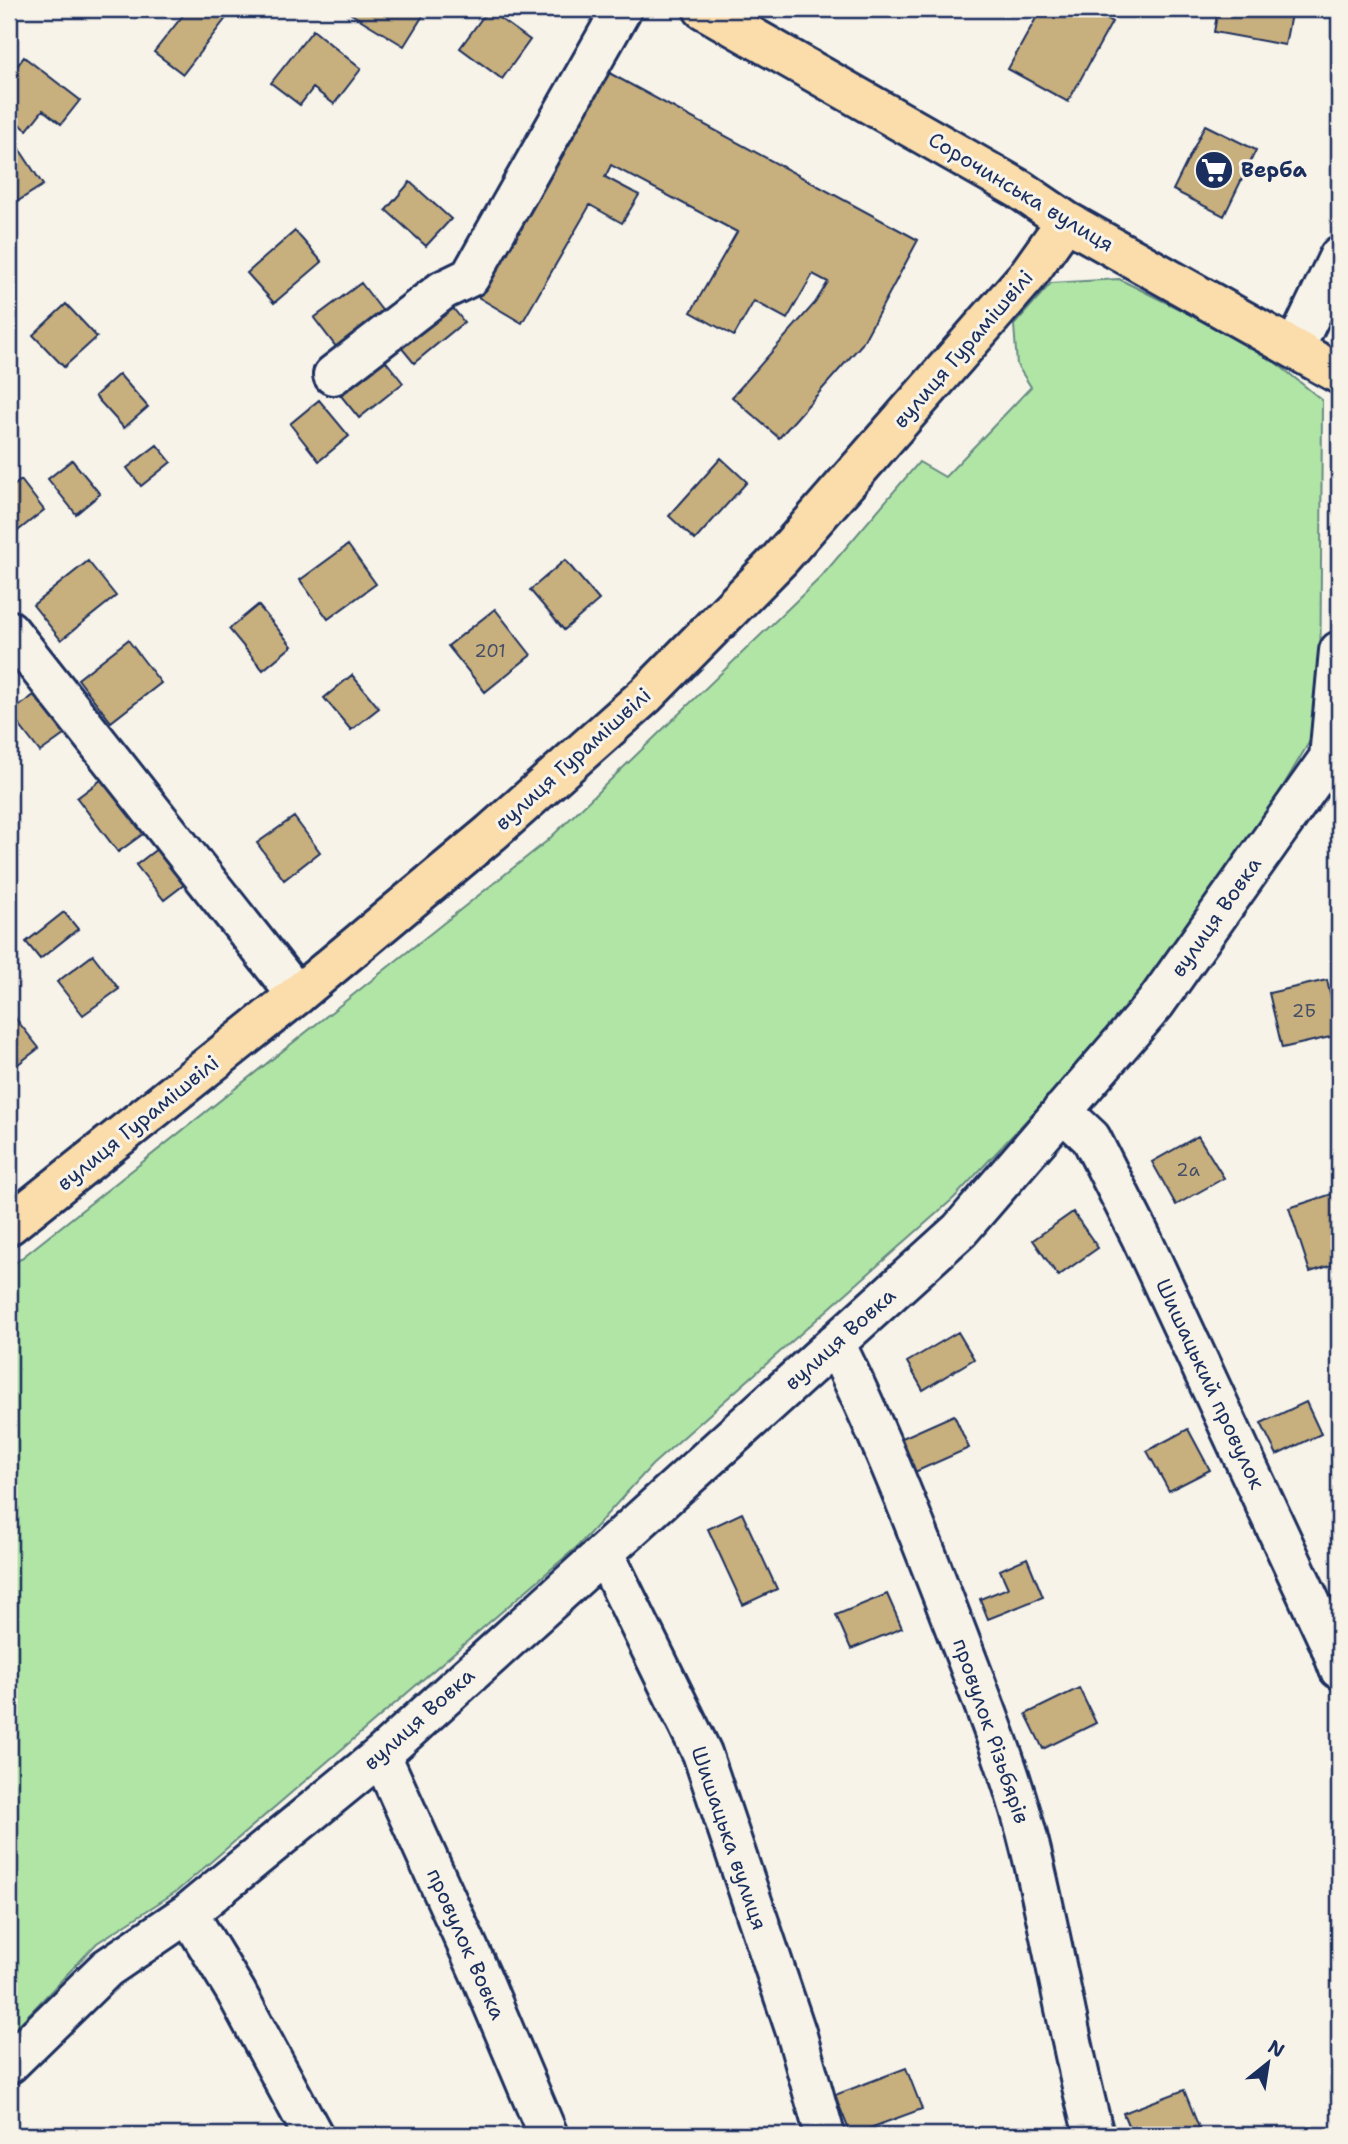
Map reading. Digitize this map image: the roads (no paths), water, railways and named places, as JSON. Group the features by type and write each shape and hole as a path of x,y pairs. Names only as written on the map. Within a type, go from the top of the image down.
{"main road":[{"name":"Сорочинська вулиця","path":"703,9 1019,189 1066,221 1339,374"},
{"name":"вулиця Гурамішвілі","path":"9,1225 297,995 491,833 646,695 779,559 1027,276 1066,221"}],"street":[{"path":"333,375 443,290 470,277 622,9"},
{"path":"1295,348 1339,256"},
{"path":"9,629 297,995"},
{"name":"вулиця Вовка","path":"9,2064 107,1968 188,1913 381,1755 960,1230 1155,1004 1334,775 1339,651"},
{"name":"Шишацький провулок","path":"1062,1111 1091,1138 1141,1237 1329,1642 1339,1669"},
{"name":"провулок Різьбярів","path":"835,1343 927,1554 992,1724 1031,1849 1077,2072 1094,2135"},
{"name":"Шишацька вулиця","path":"604,1553 702,1753 796,2032 825,2135"},
{"name":"провулок Вовка","path":"381,1755 481,1976 548,2135"},
{"path":"188,1913 236,1992 313,2135"}],"place":[{"name":"Верба","path":"1214,170"}]}
